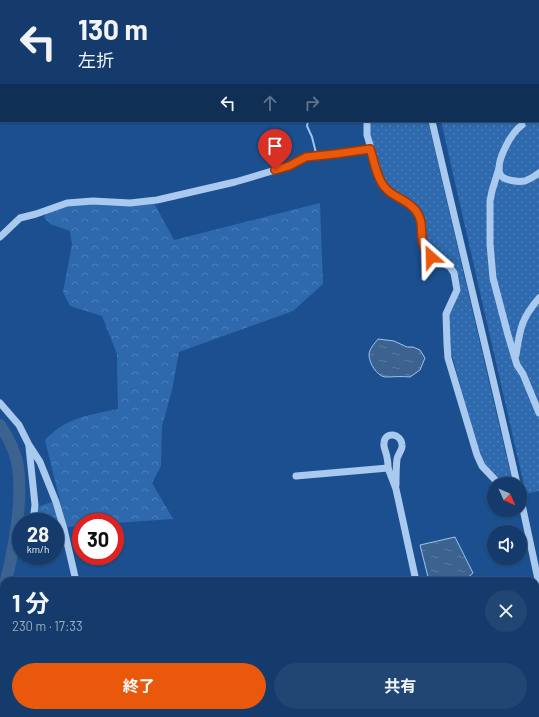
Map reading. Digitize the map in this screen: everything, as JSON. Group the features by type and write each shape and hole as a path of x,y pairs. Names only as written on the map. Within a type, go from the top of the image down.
{"street":[{"path":"367,122 366,127 370,149 381,182 390,193 411,205 417,211 421,221 423,244 426,250 431,257 450,267 454,273 458,290 446,314 448,358 477,455 482,466 492,477"},
{"path":"432,122 516,477"},
{"path":"522,125 517,128 504,149 492,191 490,201 490,244 493,278 508,336 517,365 523,374 539,413"},
{"path":"0,237 20,218 67,203 93,201 130,203 156,200 236,182 289,166 306,157 370,149"},
{"path":"499,168 502,176 507,179 518,181 525,181 539,173"},
{"path":"516,358 520,329 525,316 539,298"},
{"path":"0,403 19,425 40,462 56,502 75,577"},
{"path":"396,489 398,458 403,446 401,440 394,434 388,436 384,440 383,445 388,457 388,468 396,489 415,577"},
{"path":"29,445 35,505 34,513"},
{"path":"296,476 388,468"},
{"path":"525,517 538,577"}],"green space":[{"path":"370,122 428,122 511,477 494,477 479,454 449,344 449,315 460,290 455,267 431,255 427,248 423,219 384,182 370,133"},
{"path":"441,122 539,122 539,491 527,494 527,477 522,477"},
{"path":"154,203 174,240 320,203 323,284 293,311 179,352 172,390 162,426 161,466 152,483 173,519 124,522 124,513 72,513 72,527 68,527 66,525 45,440 62,426 79,418 118,409 117,354 102,316 70,306 63,292 72,244 70,231 50,224 44,217 48,211 69,205"},
{"path":"52,502 56,513 36,513 38,508"}],"water":[{"path":"378,339 394,341 407,347 413,347 420,350 425,358 420,370 410,377 385,377 376,372 369,358 369,353"},
{"path":"455,537 473,573 469,577 428,577 420,545"}],"waterway":[{"path":"308,122 307,126 312,137 316,153"},
{"path":"0,425 14,451 18,467 19,480 19,509 7,577"}],"route":[{"path":"275,170 289,166 306,157 370,149 381,182 385,188 390,193 411,205 417,211 421,221 423,244 431,257"}]}
